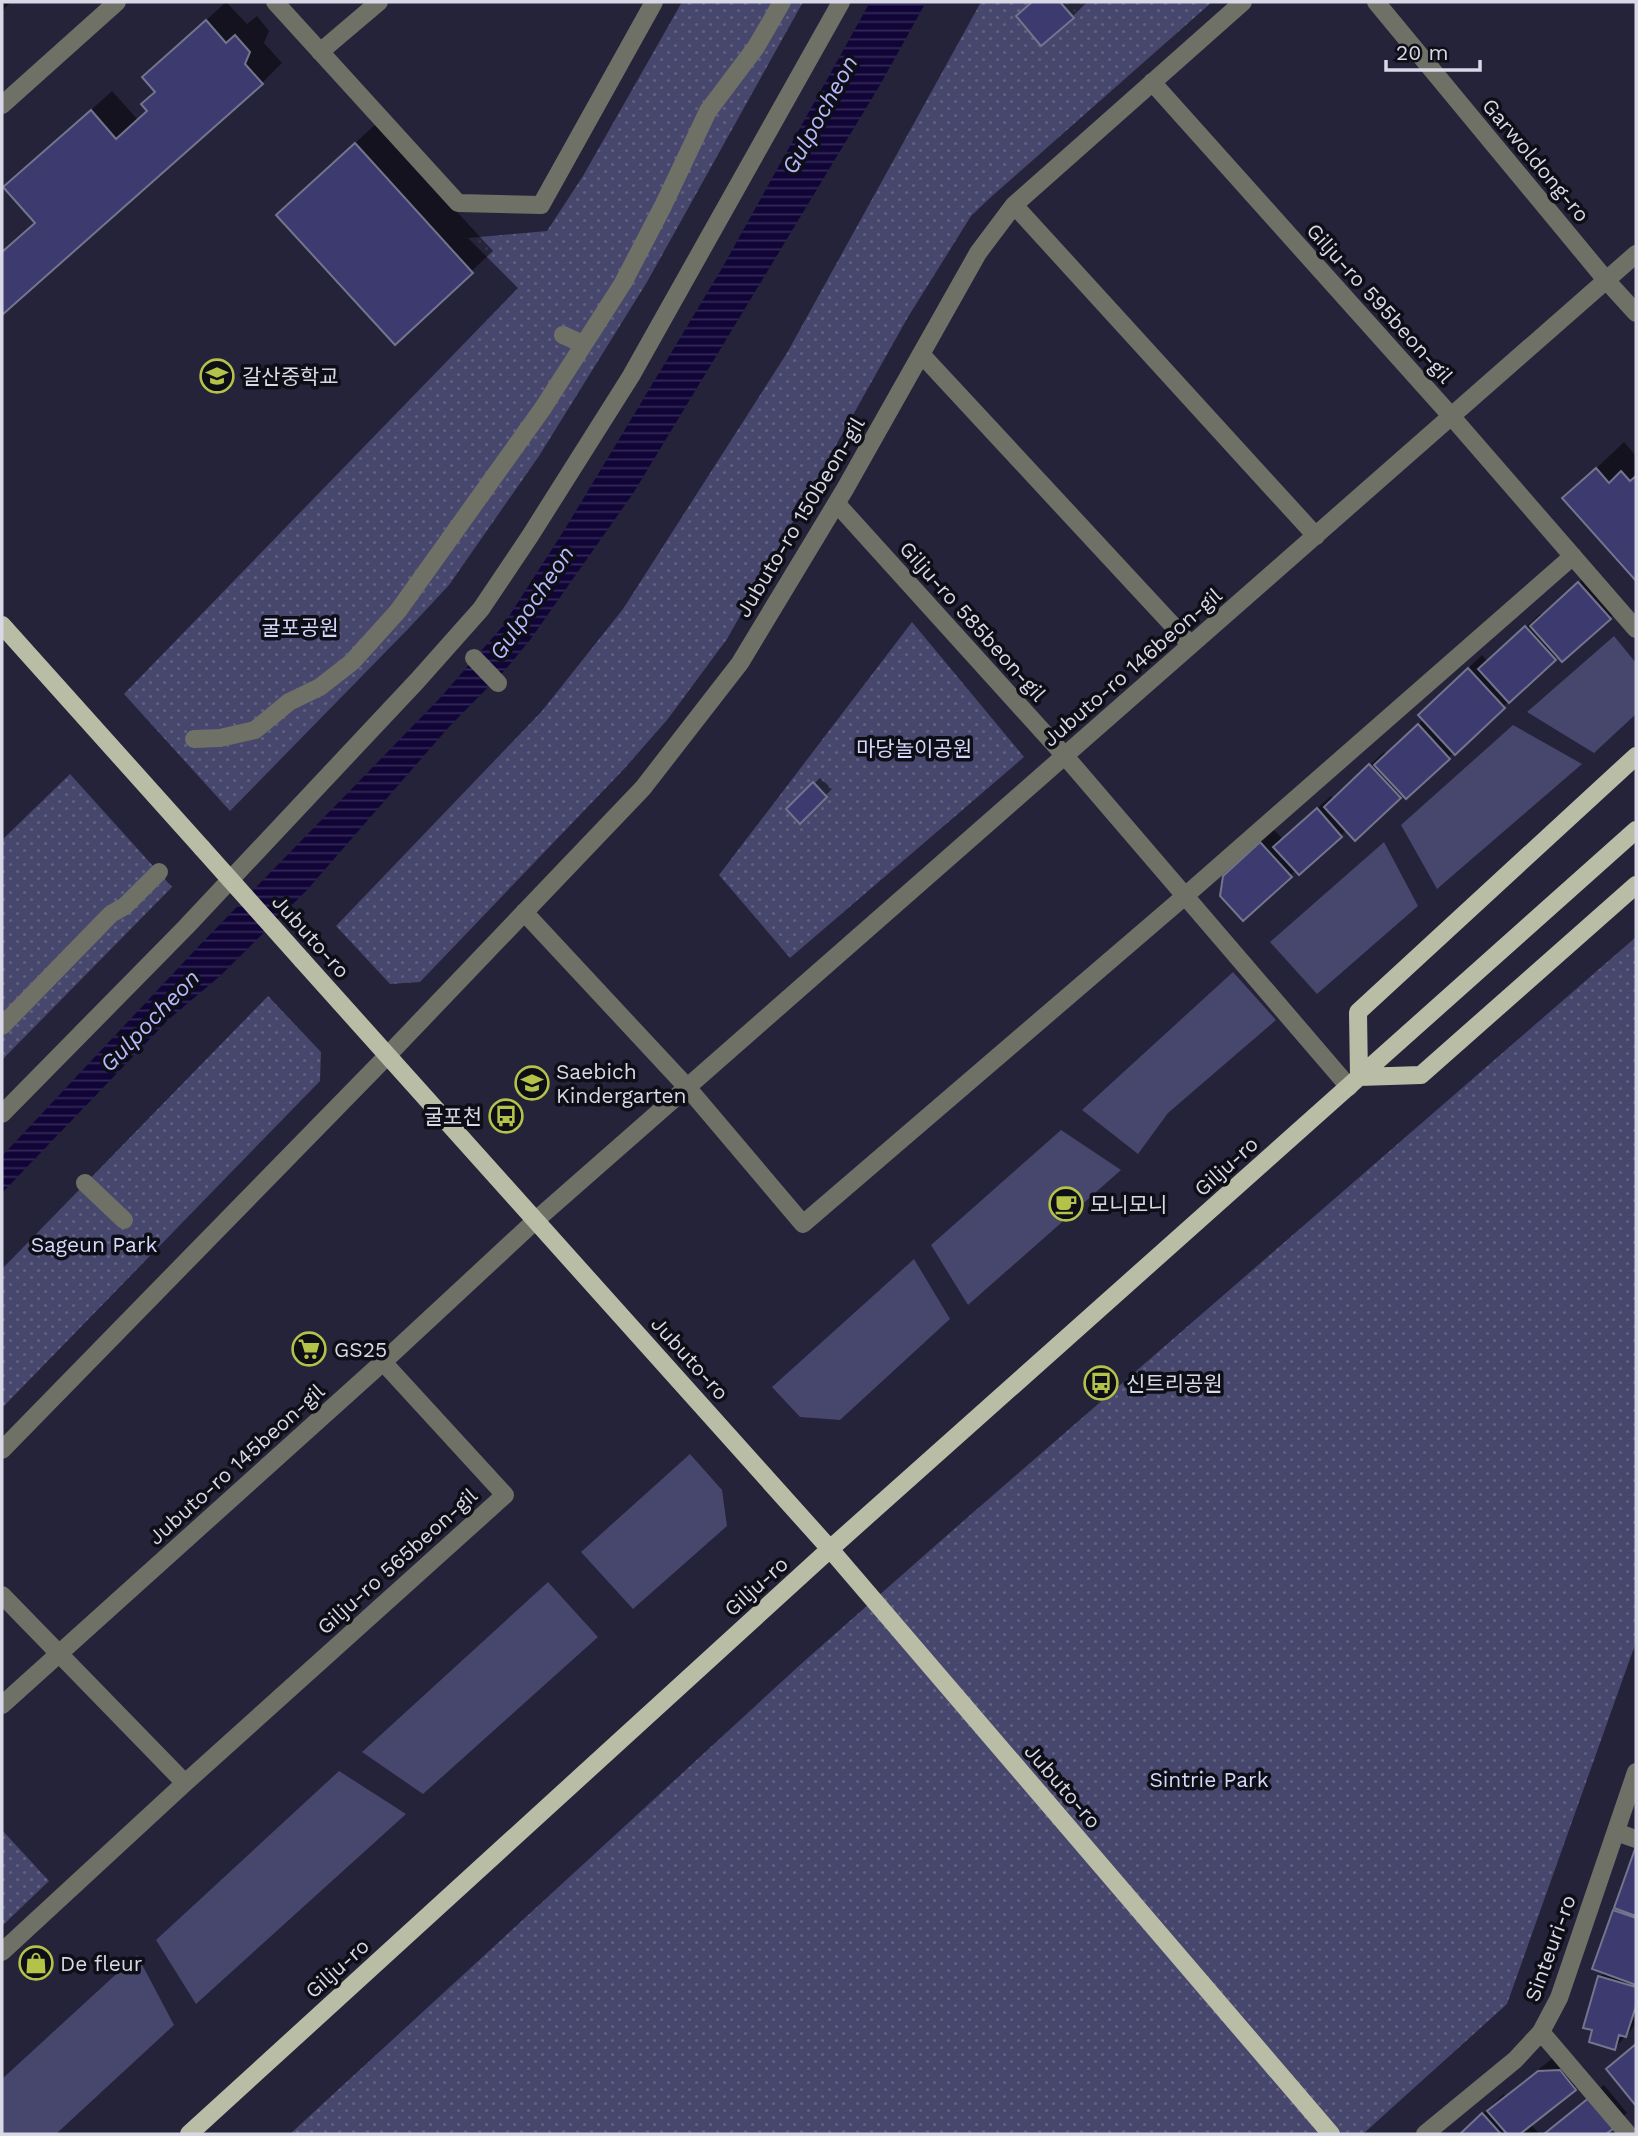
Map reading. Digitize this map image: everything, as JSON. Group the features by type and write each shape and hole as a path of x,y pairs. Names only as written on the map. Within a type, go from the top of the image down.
{"main road":[{"name":"Jubuto-ro","path":"2,625 830,1549 1331,2134"},
{"path":"1636,756 1358,1012 1354,1082 1421,1075 1636,885"},
{"name":"Gilju-ro","path":"189,2134 830,1549 1636,830"}],"street":[{"path":"2,105 117,2"},
{"path":"275,2 458,203 541,205 654,2"},
{"path":"320,52 379,2"},
{"path":"194,739 220,738 255,730 289,702 320,687 352,662 398,611 543,408 623,283 708,111 756,47 782,2"},
{"path":"2,1114 186,927 481,609 631,376 841,2"},
{"name":"Jubuto-ro 150beon-gil","path":"2,1450 643,788 740,663 837,504 978,253 1014,205 1242,2"},
{"name":"Garwoldong-ro","path":"1376,2 1636,313"},
{"name":"Gilju-ro 595beon-gil","path":"1152,82 1452,417 1636,629"},
{"path":"1014,205 1316,536"},
{"name":"Jubuto-ro 146beon-gil","path":"536,1220 1636,254"},
{"path":"563,335 583,344"},
{"path":"921,354 1191,645"},
{"name":"Gilju-ro 585beon-gil","path":"837,504 1354,1082"},
{"path":"524,912 687,1087 803,1224 1185,896 1573,556"},
{"path":"474,658 498,682"},
{"path":"2,1026 111,914 125,906 159,872"},
{"path":"85,1183 124,1220"},
{"name":"Jubuto-ro 145beon-gil","path":"2,1705 383,1362 536,1220"},
{"name":"Gilju-ro 565beon-gil","path":"186,1783 505,1495 383,1362"},
{"path":"2,1595 186,1783 2,1952"},
{"name":"Sinteuri-ro","path":"1425,2134 1515,2060 1541,2032 1559,1998 1636,1772"},
{"path":"1616,1832 1636,1839"},
{"path":"1541,2032 1628,2134"}],"green space":[{"name":"굴포공원","path":"682,2 803,2 647,282 539,456 449,585 230,811 124,694 518,288 468,238 547,231 583,176"},
{"path":"981,2 1212,2 971,216 908,317 727,639 667,720 624,769 420,982 390,984 336,926 542,711 623,609 787,353"},
{"name":"마당놀이공원","path":"912,622 1024,757 790,958 719,875"},
{"path":"1614,636 1636,663 1636,714 1594,753 1527,712"},
{"path":"1513,725 1582,764 1437,889 1401,825"},
{"path":"70,774 172,887 2,1060 2,840"},
{"path":"1384,842 1418,906 1317,994 1270,942"},
{"name":"Sintrie Park","path":"1636,937 1636,1642 1507,2004 1363,2134 290,2134 801,1664"},
{"path":"1233,972 1276,1020 1168,1113 1138,1154 1082,1110"},
{"name":"Sageun Park","path":"268,996 321,1052 320,1081 2,1408 2,1269"},
{"path":"1061,1130 1121,1170 968,1305 931,1245"},
{"path":"914,1259 950,1319 840,1420 800,1417 772,1387"},
{"path":"690,1454 722,1490 727,1526 633,1609 581,1552"},
{"path":"548,1582 598,1637 423,1794 362,1752"},
{"path":"339,1771 406,1814 196,2004 156,1940"},
{"path":"2,1830 49,1881 2,1926"},
{"path":"137,1955 174,2025 56,2134 2,2134 2,2079"}],"water":[{"name":"Gulpocheon","path":"870,2 926,2 880,85 634,492 530,640 505,670 448,728 307,890 220,976 168,1020 2,1193 2,1156 196,949 439,699 502,627 568,524 721,270"}],"building":[{"path":"1032,2 1060,2 1074,18 1041,46 1016,16"},
{"path":"206,20 226,43 235,35 250,52 245,64 263,84 2,315 2,252 35,223 3,187 91,110 116,139 147,111 141,104 155,92 142,77"},
{"path":"355,143 473,273 395,345 276,215"},
{"path":"1596,468 1609,483 1621,471 1630,481 1636,476 1636,581 1562,498"},
{"path":"1578,582 1611,619 1562,662 1530,626"},
{"path":"1525,626 1556,660 1509,703 1478,669"},
{"path":"1468,668 1505,708 1455,755 1418,715"},
{"path":"1418,724 1450,759 1406,799 1374,765"},
{"path":"1369,764 1401,798 1355,841 1324,807"},
{"path":"813,782 827,797 800,824 786,809"},
{"path":"1317,808 1342,837 1299,875 1273,847"},
{"path":"1260,842 1292,877 1243,921 1220,896 1223,876"},
{"path":"1636,1850 1636,1916 1614,1908"},
{"path":"1613,1910 1636,1918 1636,1985 1592,1969"},
{"path":"1598,1976 1636,1987 1636,2006 1626,2037 1619,2035 1615,2050 1589,2042 1592,2030 1583,2028"},
{"path":"1636,2044 1636,2106 1606,2069"},
{"path":"1560,2070 1576,2090 1520,2134 1507,2134 1487,2111 1538,2071"},
{"path":"1590,2097 1614,2128 1606,2134 1544,2134"},
{"path":"1482,2113 1501,2134 1460,2134"}],"place":[{"name":"갈산중학교","path":"217,376"},
{"name":"Saebich Kindergarten","path":"532,1083"},
{"name":"굴포천","path":"506,1116"},
{"name":"모니모니","path":"1066,1204"},
{"name":"GS25","path":"309,1349"},
{"name":"신트리공원","path":"1101,1383"},
{"name":"De fleur","path":"36,1963"}]}
